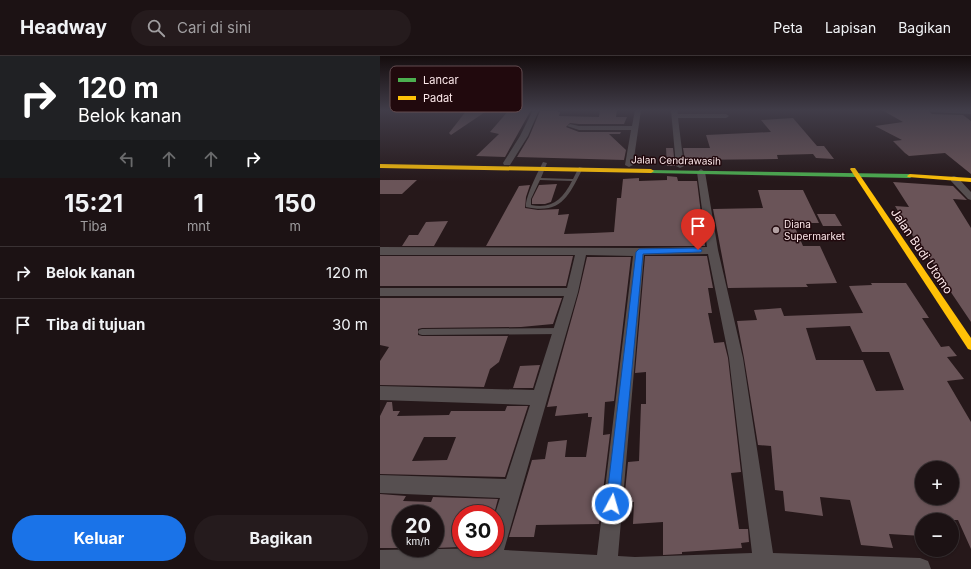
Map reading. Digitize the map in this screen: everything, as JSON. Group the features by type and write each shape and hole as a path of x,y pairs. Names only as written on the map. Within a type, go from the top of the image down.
{"main road":[{"name":"Jalan Cendrawasih","path":"380,161 507,163 582,168 702,172 971,172"},
{"name":"Jalan Cendrawasih","path":"380,166 680,166 855,172 971,180"},
{"name":"Jalan Budi Utomo","path":"855,172 971,346"}],"street":[{"path":"507,163 525,134"},
{"path":"629,165 634,134"},
{"path":"676,134 680,166"},
{"path":"702,172 713,250 736,358 764,563"},
{"path":"954,179 971,197"},
{"path":"380,251 639,252 713,250"},
{"path":"504,519 572,292 582,251"},
{"path":"606,567 639,252"},
{"path":"380,292 572,292"},
{"path":"380,392 540,398"},
{"path":"380,484 513,489"},
{"path":"504,553 606,567 635,568 764,563 920,569"},
{"path":"380,561 452,555"}],"lane":[{"path":"544,166 537,179 528,206 536,208 558,204 566,197 582,168"},
{"path":"537,179 575,180"},
{"path":"422,332 560,331"}],"building":[{"path":"499,134 518,134 505,157 476,156"},
{"path":"530,134 620,134 609,134 626,150 624,160 517,157"},
{"path":"807,134 817,146 824,146 834,159 816,158 813,154 777,155 778,159 685,160 683,148 710,148 706,135"},
{"path":"890,134 971,134 971,174 945,153 909,156 893,141 902,140"},
{"path":"666,148 673,148 675,166 667,166"},
{"path":"667,176 677,177 678,181 697,181 705,246 486,246 519,186 530,185 526,197 525,208 538,210 559,209 558,215 569,214 564,234 614,232 617,198 621,198 623,179 639,178 639,181 667,180"},
{"path":"380,180 417,180 402,194 380,194"},
{"path":"893,182 953,186 967,200 953,199 971,228 971,322 929,257 924,256 895,206 909,207"},
{"path":"557,184 551,202 545,204 532,204 532,199 539,185"},
{"path":"758,190 803,190 819,223 793,223 803,246 820,246 837,283 806,284 808,287 728,288 713,209 763,208"},
{"path":"817,214 835,214 842,226 823,226"},
{"path":"448,221 434,246 402,246 409,235 418,235 426,222"},
{"path":"380,256 573,256 566,286 380,286"},
{"path":"645,256 707,256 713,288 708,288 712,313 708,313 714,343 724,342 728,358 741,472 731,473 739,529 748,529 749,542 741,543 742,548 682,552 682,554 663,555 663,522 633,524 634,502 624,502 628,462 639,461 641,404 646,404 646,372 635,373"},
{"path":"587,257 631,257 614,401 605,402 603,435 610,434 599,524 536,525 534,537 509,537 532,460 545,459 548,442 567,440 565,457 586,457 592,417 588,417 588,413 555,416 557,406 547,407 579,292"},
{"path":"871,283 906,283 929,318 922,318 941,347 949,346 957,356 947,357 964,379 947,381 971,422 971,549 959,522 959,513 915,513 915,536 889,534 893,548 861,545 850,500 820,497 823,516 785,511 783,491 775,490 771,446 758,445 737,321 757,320 754,310 781,308 784,316 863,313 849,286 872,285","holes":["850,326 862,352 889,352 904,390 876,391 863,360 816,360 806,328"]},
{"path":"380,298 562,298 553,324 521,327 418,329 418,335 422,336 508,336 499,362 490,369 484,387 380,385 380,361 389,347 380,345"},
{"path":"540,365 533,388 513,388 520,366"},
{"path":"387,402 392,402 393,411 400,411 397,416 449,415 451,411 505,411 507,406 528,406 505,477 380,474 380,416","holes":["424,437 456,437 447,460 412,461"]},
{"path":"380,494 406,496 403,501 431,502 433,497 498,499 496,505 452,505 452,547 444,548 444,505 392,505 392,548 380,548"}],"traffic: fast":[{"path":"651,171 910,176"}],"traffic: slow":[{"path":"380,166 651,171"},
{"path":"853,169 971,346"},
{"path":"910,176 971,180"}],"place":[{"name":"Diana Supermarket","path":"776,230"}],"route":[{"path":"612,504 639,252 698,250"}]}
